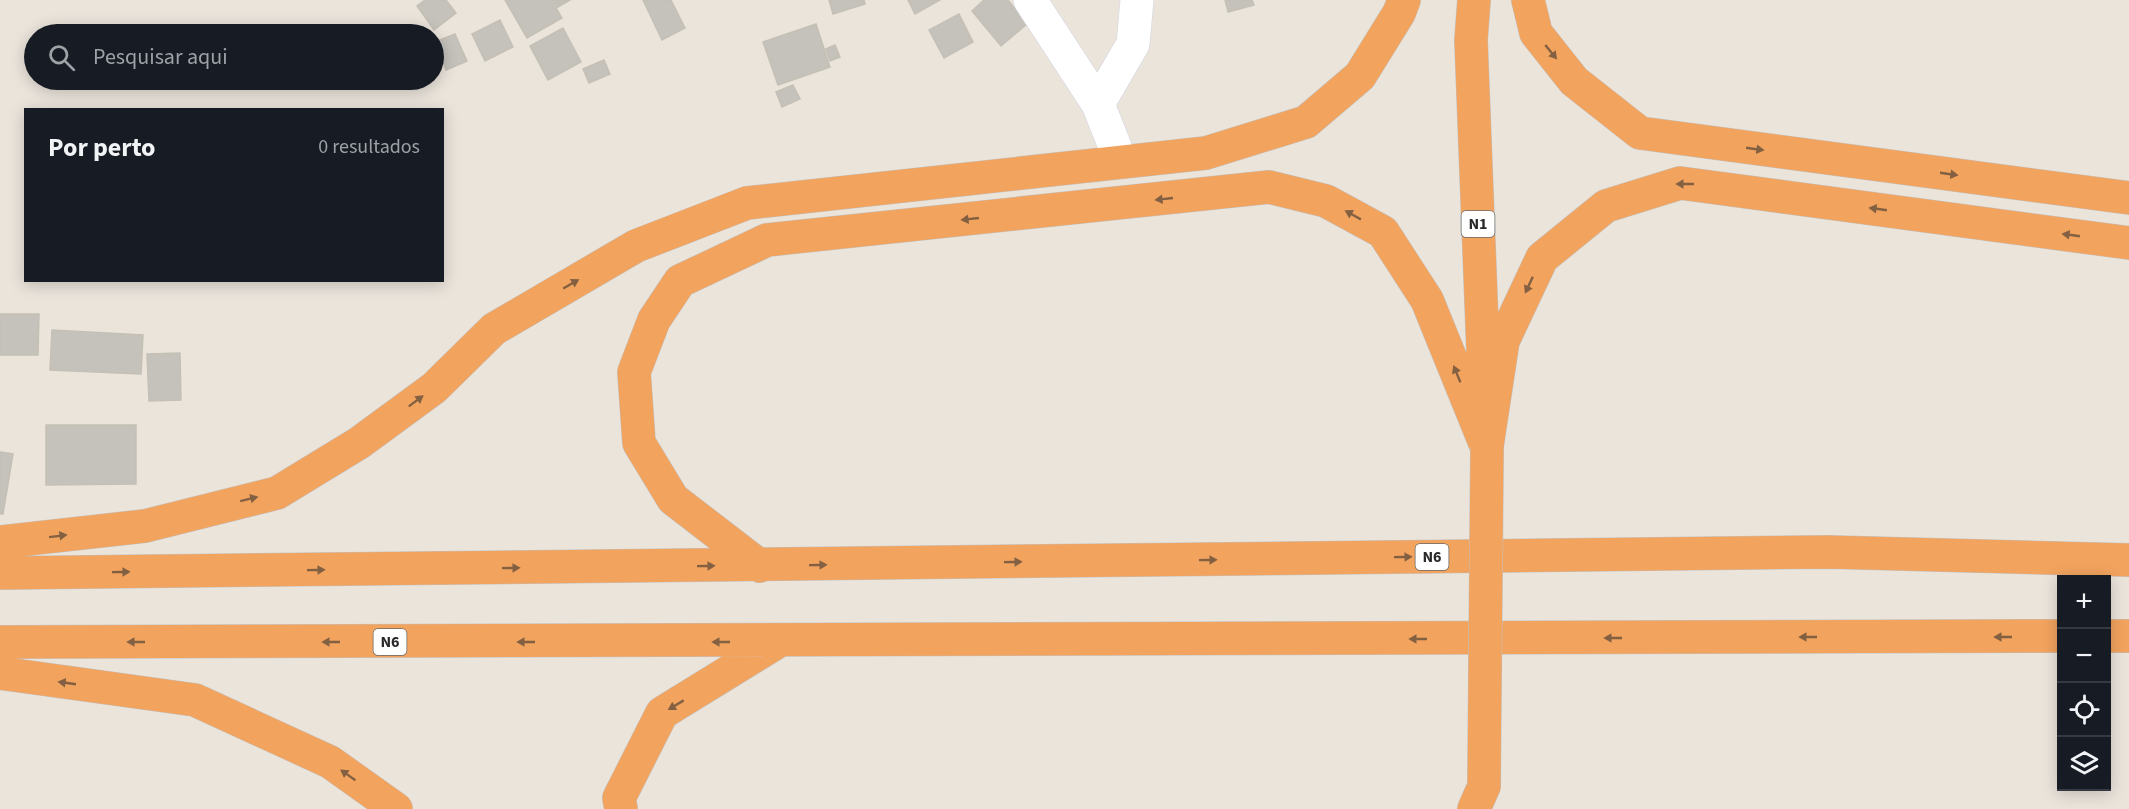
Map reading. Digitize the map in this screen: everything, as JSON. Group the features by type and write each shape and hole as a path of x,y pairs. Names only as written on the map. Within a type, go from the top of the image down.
{"highway":[{"path":"0,542 145,526 277,493 359,443 434,388 494,329 636,246 747,203 1206,153 1306,122 1360,76 1400,13 1404,0"},
{"name":"N1","path":"1474,0 1471,40 1487,448"},
{"path":"1528,0 1536,33 1574,81 1640,134 2129,198"},
{"path":"1483,803 1487,448 1503,341 1542,258 1606,206 1680,183 2129,243"},
{"path":"760,566 673,499 639,443 633,372 654,320 680,281 767,240 1269,187 1326,201 1383,232 1427,300 1487,448"},
{"name":"N6","path":"0,573 1828,552 2121,558"},
{"name":"N6","path":"0,642 779,642 2057,636"},
{"path":"621,809 619,798 662,713 779,642"},
{"path":"0,673 195,700 330,762 396,809"}],"street":[{"path":"1030,0 1098,104 1121,162"},
{"path":"1098,104 1133,44 1137,0"}],"building":[{"path":"425,0 446,0 456,13 442,24 430,24 417,6"},
{"path":"505,0 570,0 556,8 562,18 527,38"},
{"path":"643,0 671,0 685,28 662,40"},
{"path":"829,0 864,0 865,4 833,14"},
{"path":"908,0 940,0 915,14"},
{"path":"984,0 1008,0 1027,24 1001,46 972,11"},
{"path":"1225,0 1252,0 1254,5 1228,12"},
{"path":"959,14 973,42 944,58 929,30"},
{"path":"500,20 513,47 485,61 472,34"},
{"path":"816,24 830,67 778,85 763,42"},
{"path":"563,28 581,62 548,80 530,46"},
{"path":"455,34 467,61 446,70 444,38"},
{"path":"835,45 840,57 830,61 826,49"},
{"path":"604,60 610,74 589,83 583,69"},
{"path":"793,85 800,99 782,107 776,92"},
{"path":"0,314 39,314 38,355 0,355"},
{"path":"52,330 143,335 141,374 50,370"},
{"path":"180,353 181,400 149,401 147,354"},
{"path":"46,425 136,425 136,484 46,485"},
{"path":"0,452 13,454 3,514 0,514"}]}
